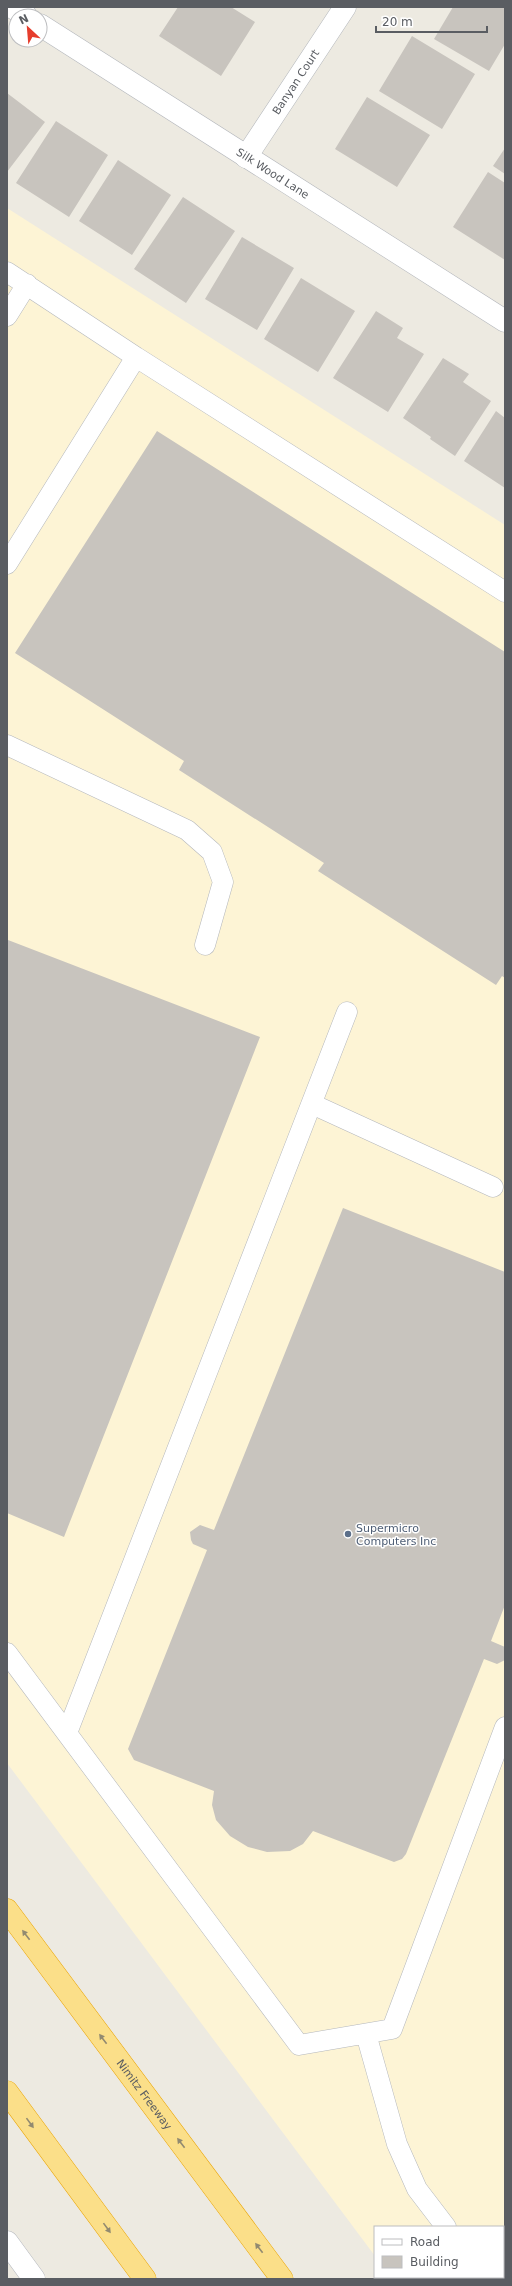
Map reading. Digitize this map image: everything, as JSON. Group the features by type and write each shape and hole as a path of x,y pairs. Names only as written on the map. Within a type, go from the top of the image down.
{"highway":[{"name":"Nimitz Freeway","path":"7,1910 282,2279"},
{"path":"7,2092 145,2279"}],"street":[{"name":"Banyan Court","path":"246,157 345,7"},
{"name":"Silk Wood Lane","path":"48,30 505,320"},
{"path":"7,2242 34,2279"}],"lane":[{"path":"7,272 136,357 505,592"},
{"path":"7,316 27,284"},
{"path":"7,564 136,357"},
{"path":"7,745 187,830 212,852 223,882 205,945"},
{"path":"67,1733 347,1012"},
{"path":"312,1104 493,1186"},
{"path":"7,1653 299,2045 392,2029 505,1727"},
{"path":"366,2034 397,2144 417,2189 445,2226"}],"shaded area":[{"path":"7,208 505,525 505,2279 392,2279 504,2278 504,2226 374,2226 374,2255 7,1763"}],"building":[{"path":"178,7 231,7 255,22 221,76 159,36"},
{"path":"453,7 505,7 505,44 489,71 434,39"},
{"path":"412,36 475,74 442,129 379,91"},
{"path":"7,93 45,122 7,172"},
{"path":"367,97 430,135 397,187 335,149"},
{"path":"56,121 108,155 69,217 16,183"},
{"path":"505,148 505,174 493,166"},
{"path":"118,160 171,195 132,255 79,221"},
{"path":"488,172 505,183 505,260 453,227"},
{"path":"183,197 235,231 186,303 134,269"},
{"path":"242,237 294,268 257,330 205,299"},
{"path":"301,278 355,311 318,372 264,339"},
{"path":"376,311 403,328 397,338 424,354 388,412 333,378"},
{"path":"443,358 469,374 463,382 491,401 455,456 403,418"},
{"path":"496,411 505,418 505,488 464,461"},
{"path":"157,431 505,652 505,978 502,976 496,985 318,871 324,863 179,770 184,761 15,653"},
{"path":"8,940 260,1037 64,1537 7,1513"},
{"name":"Supermicro Computers Inc","path":"343,1208 505,1272 505,1605 491,1641 505,1647 505,1660 497,1664 484,1659 406,1854 402,1859 394,1862 313,1831 303,1844 290,1851 267,1852 248,1847 230,1836 216,1820 212,1805 214,1791 134,1760 128,1749 207,1550 193,1544 190,1532 200,1525 214,1530"}],"place":[{"name":"Supermicro Computers Inc","path":"348,1534"}]}
